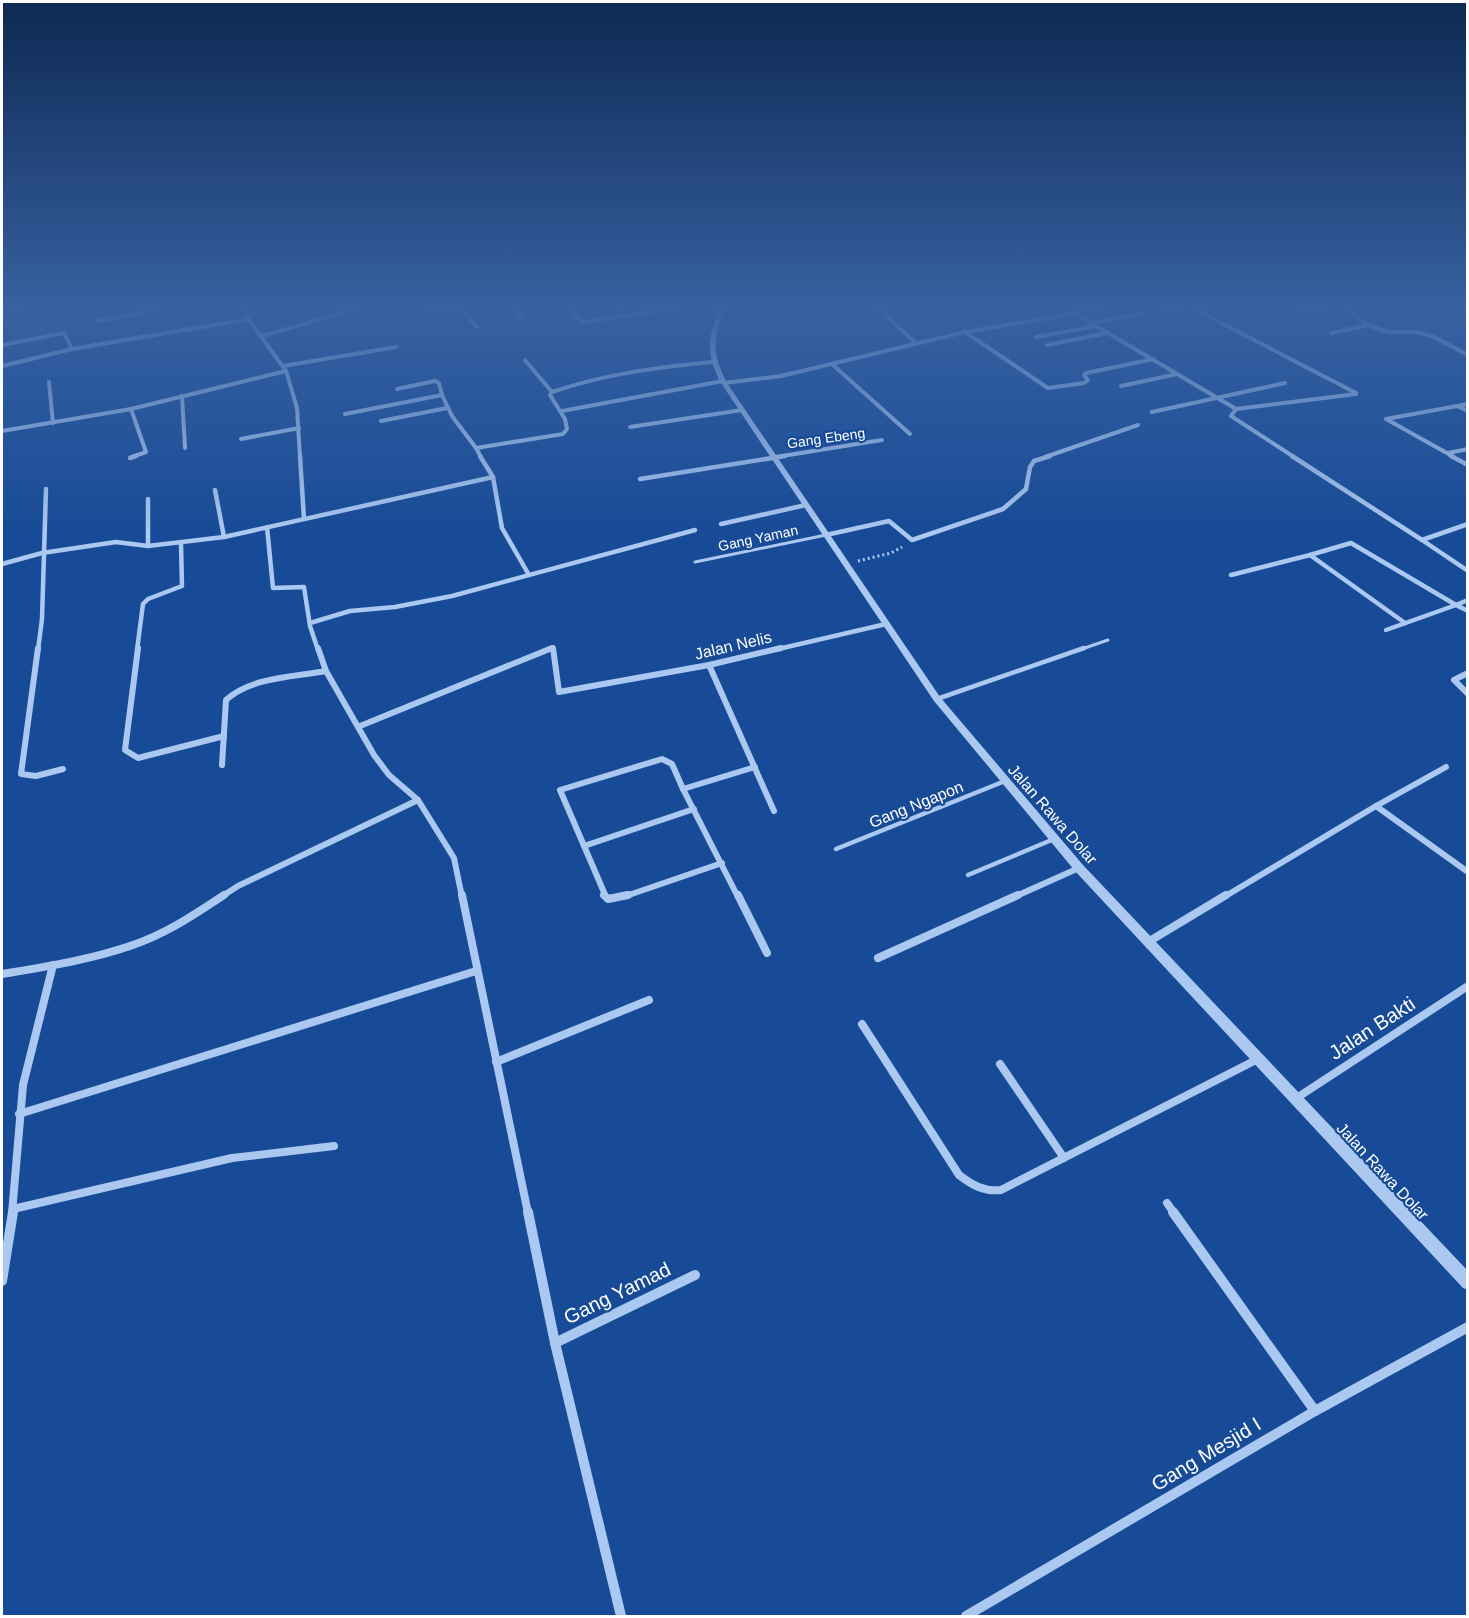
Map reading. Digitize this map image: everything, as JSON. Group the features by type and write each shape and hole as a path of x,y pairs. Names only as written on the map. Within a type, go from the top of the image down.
{"street":[{"path":"49,382 53,423"},
{"path":"2,431 130,409 245,382"},
{"path":"289,382 297,408 304,519"},
{"path":"397,389 433,382"},
{"path":"436,382 439,383 447,408 460,423 493,477 502,528 529,575"},
{"path":"476,448 563,434 567,429 562,411 550,395 552,392 543,382"},
{"path":"552,392 593,382"},
{"name":"Jalan Rawa Dolar","path":"724,382 937,699 1079,868 1467,1283"},
{"path":"562,411 729,382"},
{"path":"852,382 910,434"},
{"path":"1038,382 1048,388 1086,382"},
{"path":"1121,386 1142,382"},
{"path":"1191,382 1236,409 1356,394 1332,382"},
{"path":"1152,412 1285,383"},
{"path":"345,414 442,395"},
{"path":"182,396 184,448"},
{"path":"1467,404 1386,419 1467,465"},
{"path":"1457,406 1467,411"},
{"path":"381,421 447,408"},
{"path":"130,409 146,452 130,458"},
{"path":"1236,409 1231,416 1467,571"},
{"path":"630,427 742,410"},
{"path":"826,535 889,521 912,540 1003,509 1026,489 1030,467 1042,456 1138,425"},
{"path":"241,439 299,428"},
{"name":"Gang Ebeng","path":"640,479 882,440"},
{"path":"1447,453 1467,449"},
{"path":"2,564 42,553 116,542 148,546 181,544 224,537 493,477"},
{"path":"46,489 42,553 42,619 21,774 26,777 36,776 63,769"},
{"path":"215,490 224,537"},
{"path":"148,499 148,546"},
{"path":"721,524 806,505"},
{"path":"1422,540 1467,524"},
{"path":"267,527 273,588 304,587 310,624 326,671 360,726 374,755 389,775 418,800 454,858 555,1343 621,1617"},
{"path":"310,624 325,616 350,611 395,607 452,596 695,530"},
{"path":"1231,575 1351,543 1467,611"},
{"path":"181,544 182,586 148,599 143,604 125,750 138,758 224,736"},
{"path":"1310,555 1405,623"},
{"path":"1386,630 1467,600"},
{"name":"Jalan Nelis","path":"360,726 553,648 559,692 710,665 886,624"},
{"path":"710,665 774,811"},
{"path":"222,765 226,700 233,692 326,671"},
{"path":"1467,673 1454,680 1467,694"},
{"path":"722,863 620,898 608,899 603,894 560,790 662,759 672,764 683,789 722,863 767,953"},
{"path":"683,789 755,767"},
{"path":"1148,942 1376,806 1446,767"},
{"path":"2,974 53,965 130,946 182,923 238,886 418,800"},
{"path":"1376,806 1467,872"},
{"path":"584,846 694,809"},
{"path":"878,958 1079,868"},
{"path":"2,1281 13,1209 23,1085 53,965"},
{"path":"19,1114 476,971"},
{"name":"Jalan Bakti","path":"1295,1099 1467,986"},
{"path":"496,1062 650,1000"},
{"path":"862,1024 959,1175 974,1186 988,1192 1001,1190 1258,1059"},
{"path":"1000,1064 1064,1158"},
{"path":"13,1209 232,1158 334,1146"},
{"path":"1167,1203 1315,1411"},
{"name":"Gang Yamad","path":"555,1343 695,1275"},
{"name":"Gang Mesjid I","path":"966,1617 1315,1411 1467,1327"}],"lane":[{"name":"Gang Yaman","path":"695,562 826,535"},
{"path":"937,699 1108,640"},
{"name":"Gang Ngapon","path":"836,849 1005,781"},
{"path":"968,874 1054,838"}],"path":[{"path":"856,562 891,554 912,540"}]}
